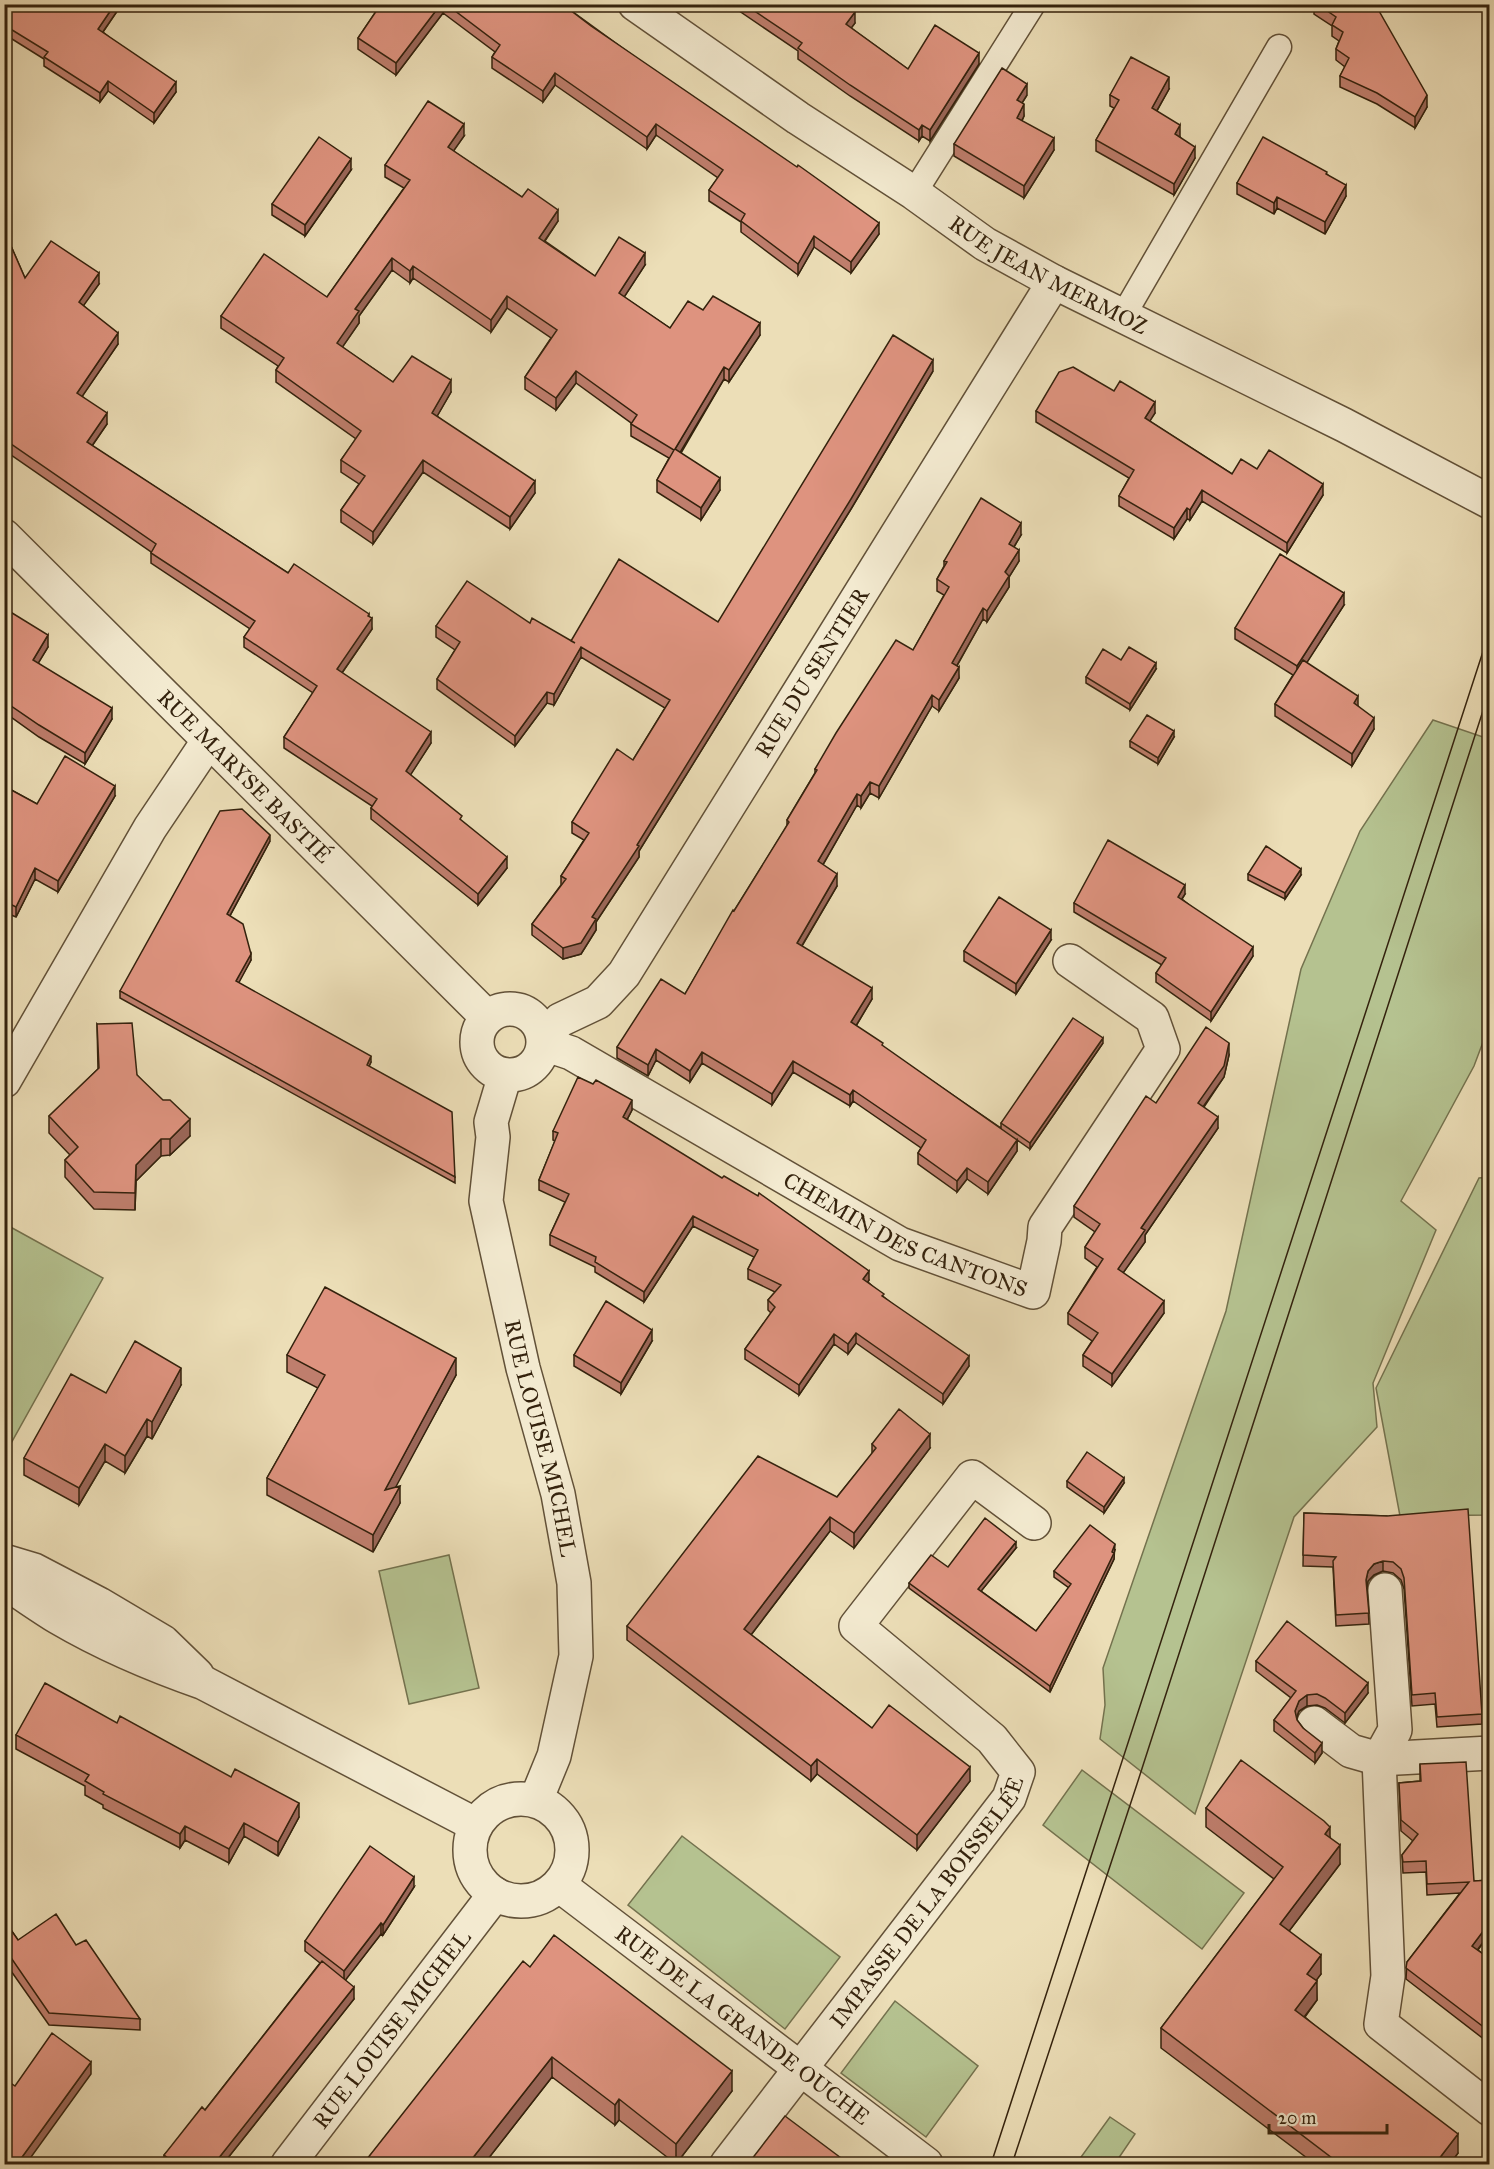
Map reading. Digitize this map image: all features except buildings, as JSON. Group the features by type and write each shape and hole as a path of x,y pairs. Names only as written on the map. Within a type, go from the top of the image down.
{"street":[{"name":"RUE JEAN MERMOZ","path":"635,4 798,118 914,193 986,244 1054,282 1344,425 1490,502"},
{"name":"RUE DU SENTIER","path":"544,1040 560,1020 598,1002 624,974 1054,282"},
{"name":"RUE MARYSE BASTIÉ","path":"4,536 487,1017"},
{"path":"4,1082 150,828 208,740"},
{"name":"CHEMIN DES CANTONS","path":"544,1040 572,1053 900,1244 1033,1292 1045,1227 1163,1049 1152,1018 1070,961"},
{"path":"506,1008 518,1009 535,1019 544,1040 537,1062 527,1071 514,1076 505,1076 490,1069 478,1053 476,1041 479,1029 487,1017 506,1008"},
{"name":"RUE LOUISE MICHEL","path":"505,1076 491,1122 493,1137 486,1202 523,1368 558,1494 574,1593 576,1656 554,1756 536,1800"},
{"name":"IMPASSE DE LA BOISSELÉE","path":"800,2069 1009,1798 1018,1772 992,1739 856,1626 972,1477 1034,1523"},
{"path":"4,1561 34,1570 99,1604 163,1642 204,1683"},
{"path":"4,1582 83,1631 165,1669 204,1683 476,1825"},
{"path":"1385,1590 1395,1730 1379,1759 1388,1976 1381,2024 1490,2109"},
{"path":"1314,1723 1351,1751 1379,1759 1490,1753"},
{"path":"519,1798 536,1800 552,1808 564,1820 571,1836 573,1853 569,1870 559,1885 545,1896 528,1901 511,1900 495,1894 483,1884 474,1871 470,1855 470,1840 476,1825 487,1811 502,1802 519,1798"},
{"name":"RUE DE LA GRANDE OUCHE","path":"559,1885 926,2164"},
{"name":"RUE LOUISE MICHEL","path":"288,2164 495,1894"},
{"path":"727,2164 800,2069"}],"lane":[{"path":"914,193 1033,4"},
{"path":"1123,316 1279,47"}],"green space":[{"path":"1433,720 1489,739 1489,1026 1474,1066 1401,1201 1436,1230 1373,1383 1377,1427 1294,1517 1195,1814 1100,1739 1105,1705 1103,1668 1226,1311 1301,969 1360,831"},
{"path":"1489,1177 1489,1515 1400,1516 1376,1388 1479,1178"},
{"path":"5,1224 103,1278 5,1454"},
{"path":"449,1555 479,1688 409,1704 379,1571"},
{"path":"1082,1770 1244,1893 1202,1949 1043,1825"},
{"path":"682,1836 840,1957 785,2029 628,1905"},
{"path":"895,2001 978,2066 926,2137 841,2073"},
{"path":"1110,2117 1135,2134 1116,2162 1118,2164 1076,2164"}],"tram line":[{"path":"991,2164 1490,630"},
{"path":"1012,2164 1490,689"}]}
